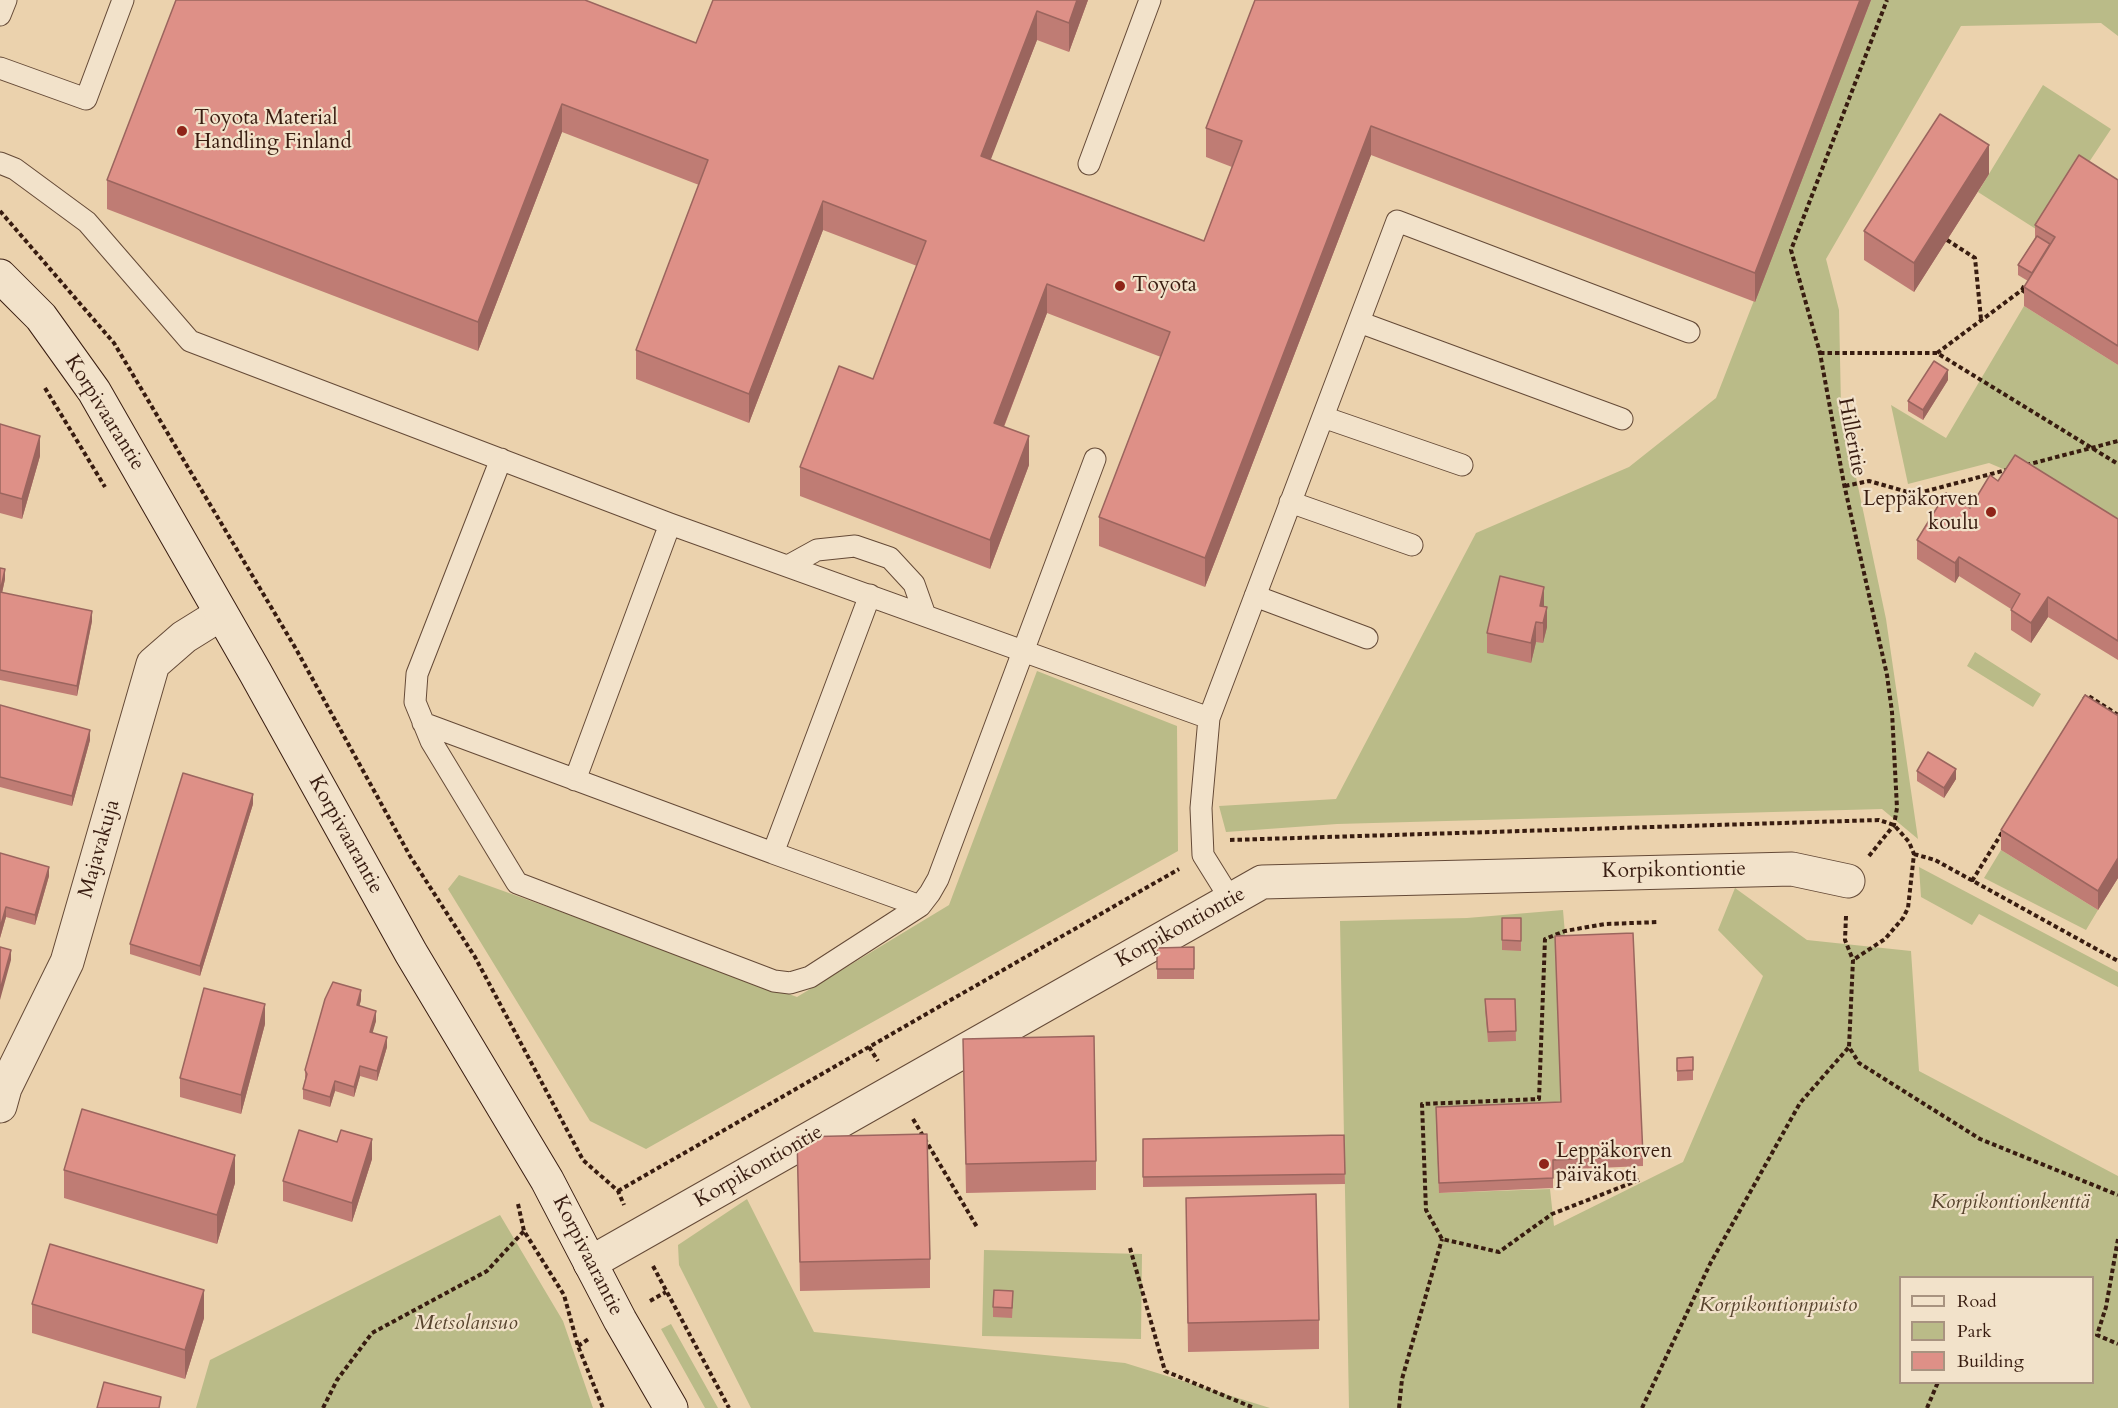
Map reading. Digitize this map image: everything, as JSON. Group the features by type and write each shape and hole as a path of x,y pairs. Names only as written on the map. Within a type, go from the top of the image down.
{"street":[{"name":"Korpivaarantie","path":"0,276 41,317 94,392 411,954 547,1180 590,1263 671,1408"},
{"name":"Majavakuja","path":"0,1106 5,1088 67,962 153,664 184,637 221,614"},
{"name":"Korpikontiontie","path":"590,1263 1262,882 1792,869 1848,881"}],"lane":[{"path":"0,15 6,0"},
{"path":"0,68 86,99 123,0"},
{"path":"1089,164 1150,0"},
{"path":"0,163 15,169 87,222 190,341 670,524 1209,718"},
{"path":"1231,900 1203,855 1201,808 1209,718 1397,221 1689,332"},
{"path":"1359,322 1622,419"},
{"path":"1323,417 1462,465"},
{"path":"501,459 417,674 415,702 423,723 517,883 774,981 790,982 810,977 920,906 938,879 1021,650 1095,459"},
{"path":"1290,502 1412,545"},
{"path":"575,780 670,524"},
{"path":"788,566 817,549 855,546 890,558 914,584 925,615"},
{"path":"773,853 870,596"},
{"path":"1255,597 1367,638"},
{"path":"423,723 920,906"}],"path":[{"name":"Hilleritie","path":"1887,0 1791,250 1820,353 1845,486 1889,684 1897,808 1894,825"},
{"path":"0,211 114,343 296,649 410,856 475,957 583,1160 618,1191 638,1236 729,1408"},
{"path":"1947,240 1975,258 1981,320"},
{"path":"1937,353 2022,290 2025,284"},
{"path":"2022,290 2030,295"},
{"path":"1820,353 1937,353 2118,464"},
{"path":"1845,486 1869,482 1915,494 2118,441"},
{"path":"2082,703 2086,695 2118,715"},
{"path":"618,1191 1234,837 1861,819 1894,825 1908,842 1914,854 1908,908 1904,918 1885,939 1853,960"},
{"path":"1972,881 2009,821"},
{"path":"1894,825 1848,881 1845,940 1853,960 1849,1047 1859,1063 1980,1139 2118,1195"},
{"path":"1914,854 1935,860 2118,961"},
{"path":"1399,1408 1402,1379 1443,1239 1426,1210 1422,1104 1539,1099 1545,939 1565,931 1605,924 1659,922"},
{"path":"869,1047 977,1227"},
{"path":"1642,1408 1710,1264 1800,1103 1849,1047"},
{"path":"1443,1239 1500,1252 1552,1215 1639,1180"},
{"path":"323,1408 337,1380 372,1333 487,1271 524,1231"},
{"path":"2118,1239 2106,1307 2095,1334 2118,1344"},
{"path":"1130,1248 1165,1371 1254,1408"},
{"path":"1927,1408 1938,1384"}],"green space":[{"path":"1871,0 2118,0 2118,36 2101,23 1961,26 1826,259 1839,310 1841,406 1886,619 1918,839 1882,809 1337,824 1226,832 1219,806 1336,799 1476,533 1629,467 1716,398"},
{"path":"2043,85 2111,129 2042,233 1978,192"},
{"path":"2024,306 2118,365 2118,539 2015,474 1989,463 1908,484 1891,405 1946,438"},
{"path":"1975,652 2041,694 2033,707 1967,666"},
{"path":"1037,671 1177,726 1178,851 646,1149 590,1121 448,889 459,875 797,997 949,905"},
{"path":"2001,850 2098,910 2086,930 1984,878"},
{"path":"1919,867 2118,972 2118,987 1979,914 1972,925 1921,897"},
{"path":"1735,888 1807,940 1911,951 1919,1071 2118,1176 2118,1408 1349,1408 1340,921 1467,918 1563,910 1566,946 1561,1112 1439,1193 1550,1189 1554,1226 1683,1162 1763,976 1718,930"},
{"path":"747,1199 814,1332 1125,1363 1270,1408 751,1408 679,1265 678,1245"},
{"name":"Metsolansuo","path":"500,1215 563,1321 593,1408 196,1408 210,1360"},
{"path":"984,1250 1142,1254 1141,1339 982,1336"},
{"path":"671,1324 718,1408 705,1408 661,1329"}],"building":[{"name":"Toyota","path":"176,0 585,0 696,43 713,0 1077,0 1069,23 1037,11 981,156 1204,241 1242,141 1206,128 1255,0 1860,0 1755,273 1371,126 1205,558 1099,517 1170,332 1047,284 994,423 1029,436 990,540 800,467 839,366 873,379 926,241 823,201 749,394 636,350 708,160 562,104 478,322 107,180"},
{"path":"1940,114 1989,145 1914,263 1864,231"},
{"path":"2079,155 2118,180 2118,346 2024,287 2055,237 2035,225"},
{"path":"2037,236 2050,244 2032,273 2018,265"},
{"path":"1934,361 1948,370 1923,410 1908,401"},
{"path":"0,424 40,436 22,499 0,493"},
{"path":"2015,455 2118,519 2118,641 2048,597 2031,623 2011,610 2020,594 1959,557 1955,563 1917,540 1946,493 1970,508 1990,475 1998,481"},
{"path":"0,568 5,569 0,592"},
{"path":"1500,576 1544,587 1540,606 1547,607 1543,623 1536,622 1531,643 1487,633"},
{"path":"0,592 92,611 77,686 0,670"},
{"path":"2085,695 2118,714 2118,858 2098,891 2001,830"},
{"path":"0,705 90,730 72,796 0,777"},
{"path":"1928,752 1956,769 1944,788 1917,771"},
{"path":"183,773 253,794 200,966 130,944"},
{"path":"0,853 49,867 35,915 6,907 0,928"},
{"path":"1502,918 1521,918 1521,941 1502,940"},
{"path":"1633,933 1643,1156 1553,1160 1553,1178 1439,1183 1436,1107 1561,1102 1555,936"},
{"path":"0,947 11,950 0,990"},
{"path":"1194,947 1194,969 1157,969 1157,948"},
{"path":"333,982 361,990 357,1005 376,1011 370,1032 387,1037 377,1071 360,1066 354,1087 335,1081 330,1097 303,1089 307,1074 305,1070 325,999"},
{"path":"204,988 265,1004 241,1095 180,1078"},
{"path":"1485,999 1515,999 1516,1031 1488,1032"},
{"path":"1094,1036 1096,1161 966,1164 963,1039"},
{"path":"1693,1057 1693,1070 1677,1071 1677,1058"},
{"path":"82,1109 235,1155 217,1215 64,1170"},
{"path":"299,1130 337,1142 341,1130 372,1139 352,1203 283,1181"},
{"path":"927,1134 930,1259 800,1262 797,1137"},
{"path":"1344,1135 1345,1174 1143,1177 1143,1139"},
{"path":"1316,1194 1319,1320 1188,1323 1186,1198"},
{"path":"50,1244 204,1290 185,1350 32,1304"},
{"path":"994,1290 1013,1291 1012,1308 993,1307"},
{"path":"104,1382 161,1397 159,1408 97,1408"}],"place":[{"name":"Toyota Material Handling Finland","path":"182,131"},
{"name":"Toyota","path":"1120,286"},
{"name":"Leppäkorven koulu","path":"1991,512"},
{"name":"Leppäkorven päiväkoti","path":"1544,1164"}],"park label":[{"name":"Korpikontionkenttä","path":"2010,1203"},
{"name":"Korpikontionpuisto","path":"1778,1306"}]}
